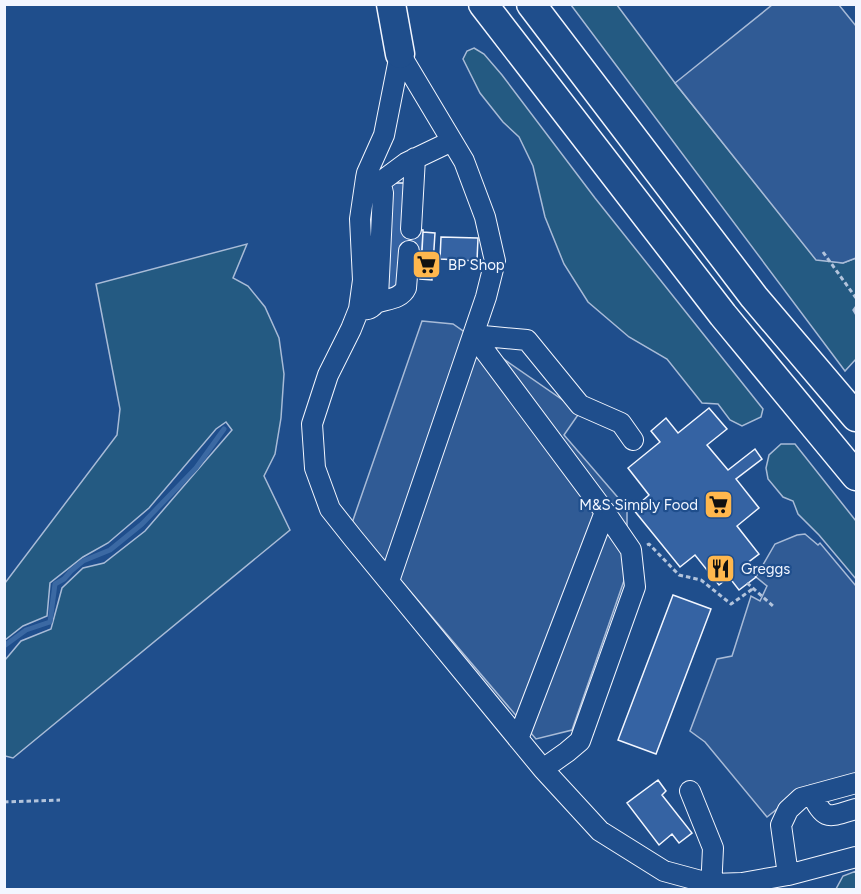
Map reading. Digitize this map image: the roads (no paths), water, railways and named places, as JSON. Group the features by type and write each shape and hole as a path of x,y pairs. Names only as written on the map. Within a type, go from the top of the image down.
{"highway":[{"path":"391,4 400,54"},
{"path":"483,4 723,315 856,476"},
{"path":"531,4 754,297 856,417"}],"lane":[{"path":"389,581 486,297 495,261 485,217 464,161 400,54"},
{"path":"373,181 367,173 384,135 400,54"},
{"path":"368,306 363,279 360,219 373,181 452,141"},
{"path":"411,229 415,158"},
{"path":"409,251 404,292 400,296 368,306 351,329 327,375 312,424 315,468 330,508 543,769 600,831 664,871 712,887 788,875 856,857"},
{"path":"473,336 527,340 580,405 621,423 633,440"},
{"path":"473,336 631,550 635,587 580,741 543,769"},
{"path":"518,739 605,512"},
{"path":"788,875 781,825 788,810 801,798 856,783"},
{"path":"690,791 713,848 712,887"},
{"path":"812,795 823,814 829,816 856,809"}],"waterway":[{"path":"4,646 26,630 50,622 55,584 64,579 83,561 110,550 142,524 196,468 224,429"}],"place":[{"name":"BP Shop","path":"427,265"},
{"name":"M&S Simply Food","path":"719,505"},
{"name":"Greggs","path":"720,569"}]}
